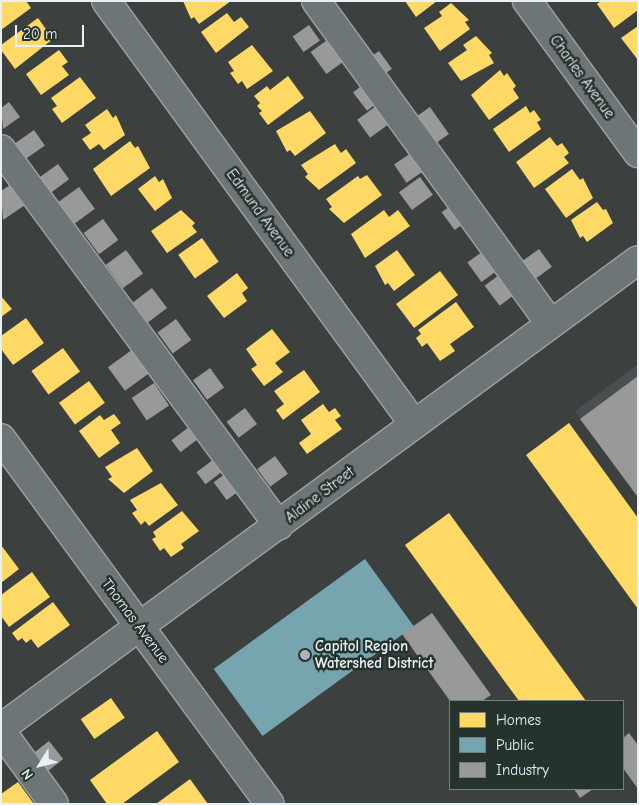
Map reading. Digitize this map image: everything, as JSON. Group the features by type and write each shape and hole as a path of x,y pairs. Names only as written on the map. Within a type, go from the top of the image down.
{"street":[{"name":"Edmund Avenue","path":"106,1 414,424"},
{"path":"316,1 551,324"},
{"name":"Charles Avenue","path":"527,1 638,153"},
{"path":"1,149 279,526"},
{"name":"Aldine Street","path":"1,730 638,260"},
{"name":"Thomas Avenue","path":"1,438 270,804"},
{"path":"1,730 54,804"}],"shaded area":[{"path":"638,364 638,499 575,411"}],"building: Homes":[{"path":"1,1 26,1 31,8 1,30"},
{"path":"183,1 231,1 199,24 194,17 191,19"},
{"path":"405,1 437,1 416,17"},
{"path":"601,1 638,1 638,10 614,28 597,4"},
{"path":"451,3 469,20 465,22 470,29 440,51 424,28 442,16 439,12"},
{"path":"227,13 234,22 241,17 249,27 216,53 201,32"},
{"path":"38,18 53,39 15,69 1,50 1,45"},
{"path":"638,26 638,60 621,38"},
{"path":"476,36 492,53 489,55 494,63 461,81 448,63 467,50 463,45"},
{"path":"252,45 273,71 247,89 242,81 238,84 230,73 234,71 228,62"},
{"path":"59,50 68,62 62,66 69,75 41,95 26,74"},
{"path":"500,70 504,76 507,73 516,86 513,89 519,98 489,120 471,95"},
{"path":"288,76 304,98 268,125 259,113 262,111 257,106 260,103 254,96 267,86 270,90"},
{"path":"80,77 96,98 62,123 52,109 57,106 51,98"},
{"path":"526,106 530,113 534,110 541,120 537,122 541,129 509,152 493,129"},
{"path":"107,109 113,118 116,115 125,135 104,150 99,144 90,150 82,139 91,133 85,125"},
{"path":"310,111 326,133 295,156 290,150 287,152 276,131"},
{"path":"550,137 557,146 562,143 569,153 564,157 569,163 534,188 516,162"},
{"path":"130,141 135,148 138,146 150,168 111,196 93,169"},
{"path":"335,144 341,153 346,149 356,163 319,190 305,177 308,174 301,165"},
{"path":"572,169 580,180 583,178 593,198 566,218 545,189"},
{"path":"367,175 382,195 344,223 329,209 332,207 326,199 358,176 360,179"},
{"path":"155,176 159,182 163,179 172,198 155,211 138,189"},
{"path":"597,202 603,210 606,209 613,223 587,242 583,236 580,238 571,220"},
{"path":"181,210 195,223 192,226 197,232 167,253 151,231"},
{"path":"384,210 389,217 398,210 410,226 365,258 351,234"},
{"path":"202,238 219,262 195,278 178,255"},
{"path":"397,250 415,275 394,291 388,283 385,285 375,266"},
{"path":"440,271 458,295 414,328 396,304"},
{"path":"237,273 248,288 242,293 247,301 224,318 207,296"},
{"path":"1,296 12,309 1,317"},
{"path":"456,302 474,327 450,344 455,351 440,361 427,343 422,347 416,338 421,334 418,330"},
{"path":"26,318 44,343 13,365 1,349 1,336"},
{"path":"272,329 290,352 275,363 283,372 264,386 251,369 257,365 246,349"},
{"path":"63,348 80,371 48,394 31,371"},
{"path":"304,370 320,392 283,420 276,410 284,404 274,391"},
{"path":"89,381 105,403 75,425 59,403"},
{"path":"323,404 329,412 335,408 341,416 335,420 342,429 307,454 299,443 311,434 301,420"},
{"path":"114,414 121,423 111,430 120,443 99,458 79,431 100,415 104,420"},
{"path":"569,423 638,518 638,609 526,455"},
{"path":"137,448 153,471 124,493 108,479 112,477 105,467"},
{"path":"161,483 178,505 149,526 145,521 141,525 132,513 137,510 130,500"},
{"path":"182,511 199,531 181,544 184,548 171,557 164,548 160,551 152,539 156,537 153,532"},
{"path":"449,513 585,700 518,700 405,545"},
{"path":"1,545 19,569 1,583"},
{"path":"32,572 50,597 9,627 1,616 1,595"},
{"path":"53,602 70,625 38,648 31,639 26,643 22,638 18,641 12,633"},
{"path":"111,698 125,718 94,739 81,719"},
{"path":"157,731 179,762 122,804 107,804 90,780"},
{"path":"190,779 208,804 156,804"},
{"path":"18,782 34,804 2,804 1,794"}],"building: Public":[{"name":"Capitol Region Watershed District","path":"365,559 414,626 262,736 214,669"}],"building: Industry":[{"path":"309,25 320,41 304,52 293,36"},
{"path":"330,38 346,60 326,74 311,52"},
{"path":"379,51 392,69 379,78 366,60"},
{"path":"364,84 378,102 367,111 353,93"},
{"path":"9,102 20,117 3,129 1,108"},
{"path":"379,104 392,122 370,138 357,120"},
{"path":"430,107 449,134 430,147 411,120"},
{"path":"34,130 45,146 24,160 13,145"},
{"path":"414,151 426,169 406,183 394,164"},
{"path":"58,164 69,179 50,193 39,178"},
{"path":"420,177 433,195 412,210 399,192"},
{"path":"10,185 25,205 3,220 1,191"},
{"path":"79,187 95,209 74,224 58,202"},
{"path":"453,204 466,222 455,230 442,212"},
{"path":"103,219 118,240 99,254 84,233"},
{"path":"486,249 500,268 481,282 467,263"},
{"path":"539,249 552,267 535,279 522,261"},
{"path":"126,250 143,273 123,288 106,265"},
{"path":"503,272 518,292 500,306 485,286"},
{"path":"152,288 167,308 148,322 133,302"},
{"path":"176,319 191,340 173,354 157,333"},
{"path":"133,349 150,372 125,391 108,367"},
{"path":"210,368 224,387 207,400 193,380"},
{"path":"638,376 638,497 580,419"},
{"path":"154,383 169,405 147,420 132,398"},
{"path":"245,408 257,424 239,438 227,422"},
{"path":"189,427 198,439 180,452 171,440"},
{"path":"275,456 288,474 270,487 257,469"},
{"path":"214,459 223,471 205,484 196,472"},
{"path":"225,474 238,492 227,500 214,482"},
{"path":"432,613 491,695 484,700 449,700 402,634"},
{"path":"629,733 638,745 638,789 624,769 624,737"},
{"path":"49,741 63,759 43,775 29,756"},
{"path":"575,790 592,790 580,798"}],"place":[{"name":"Capitol Region Watershed District","path":"305,655"}]}
